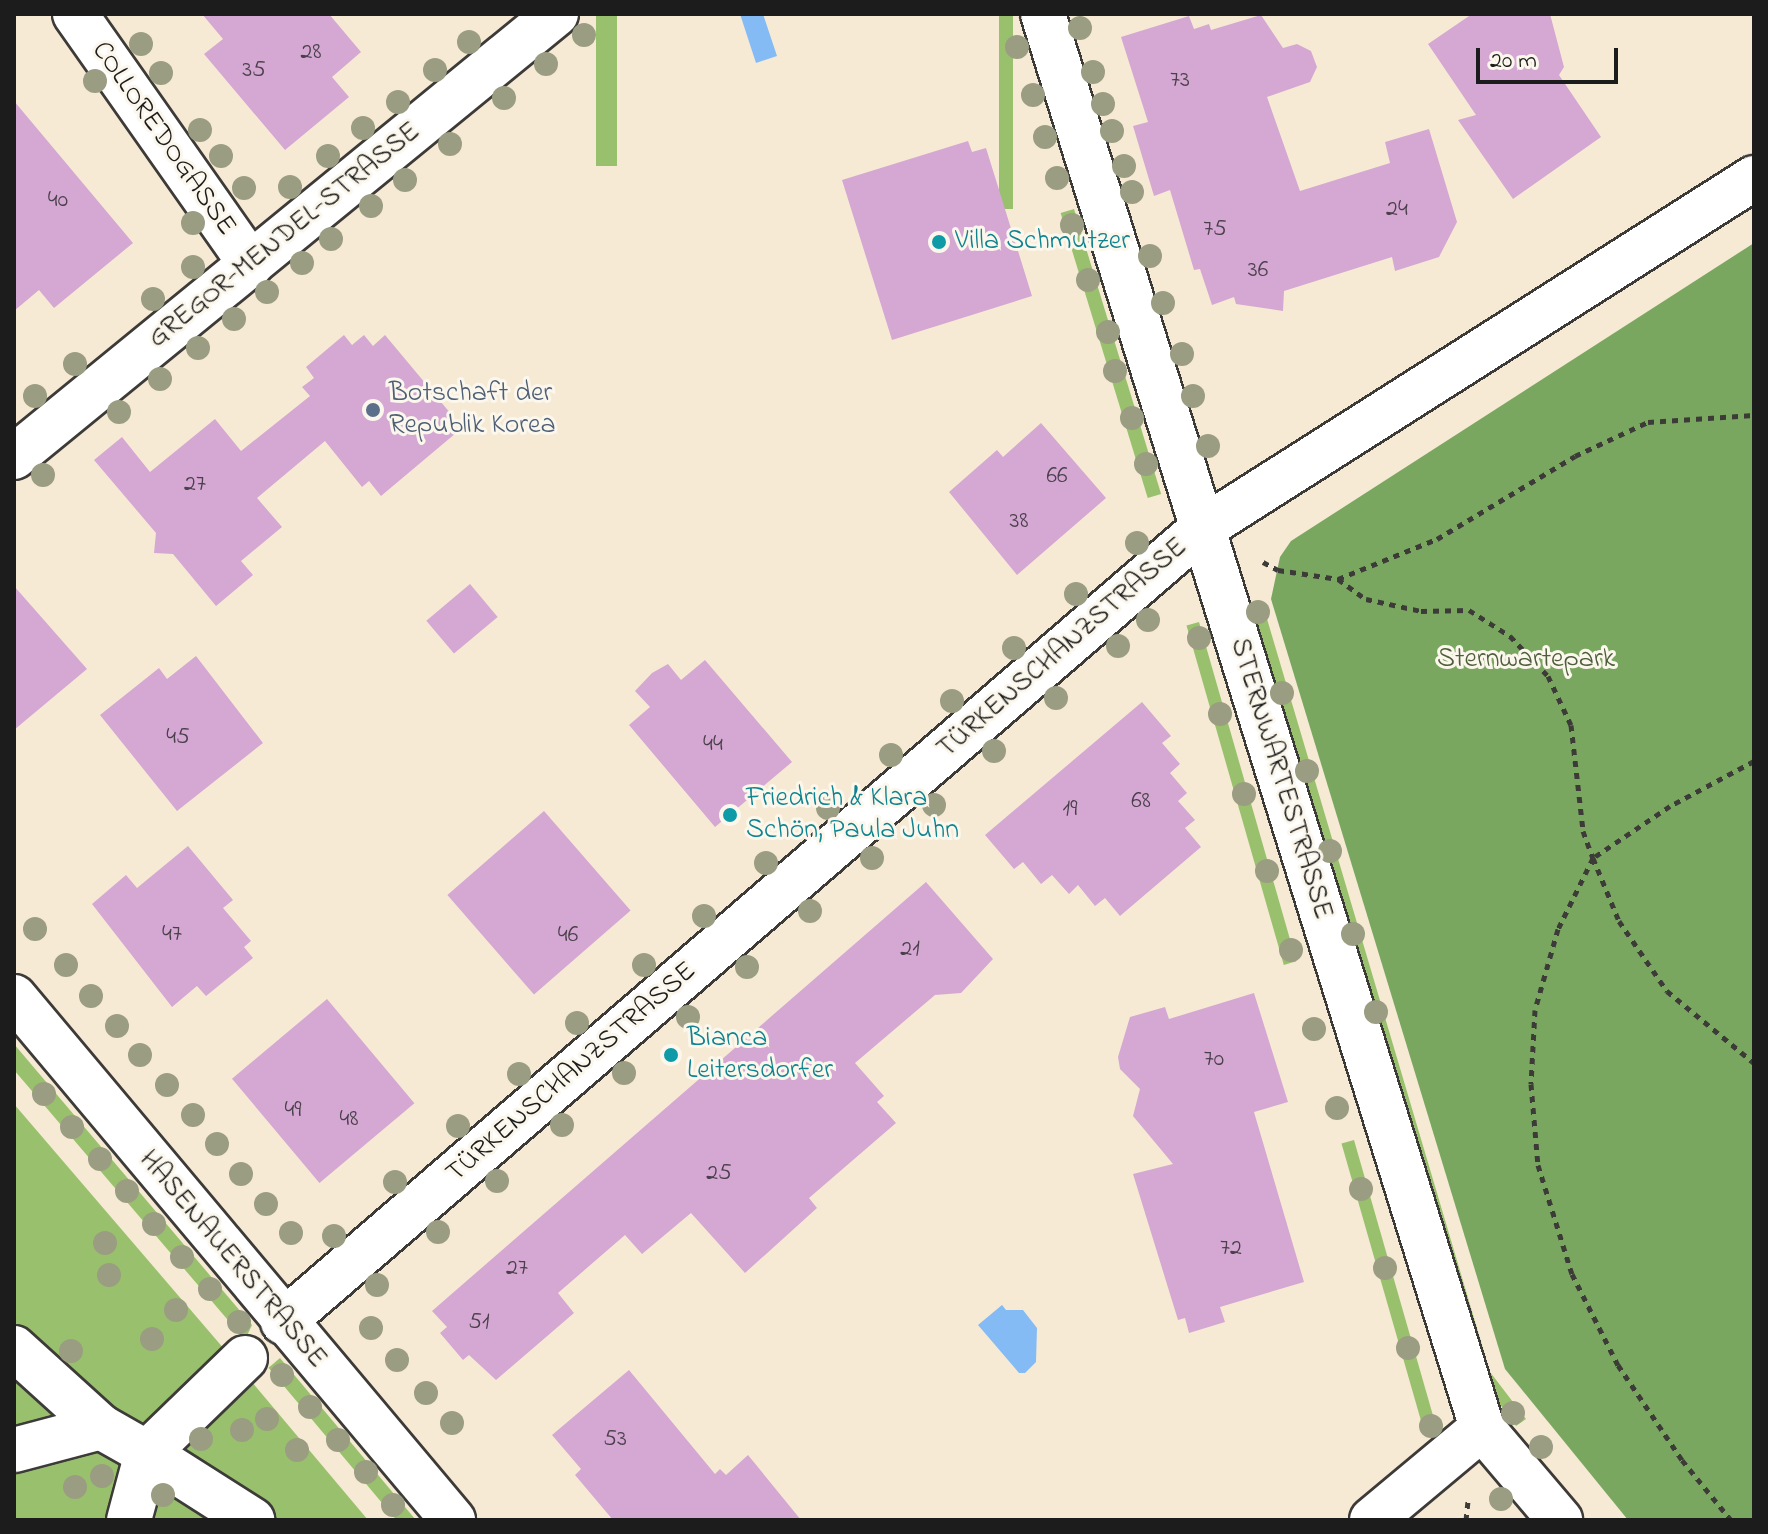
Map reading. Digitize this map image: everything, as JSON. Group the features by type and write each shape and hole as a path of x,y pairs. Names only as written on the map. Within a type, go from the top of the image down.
{"street":[{"name":"COLLOREDOGASSE","path":"75,14 251,264"},
{"name":"GREGOR-MENDEL-STRASSE","path":"14,457 556,14"},
{"name":"STERNWARTESTRASSE","path":"1043,14 1482,1428 1560,1520"},
{"name":"TÜRKENSCHANZSTRASSE","path":"283,1322 1203,528 1754,178"},
{"name":"HASENAUERSTRASSE","path":"14,997 283,1322 453,1520"},
{"path":"14,1348 101,1427 252,1520"},
{"path":"129,1520 147,1453 245,1358"},
{"path":"14,1450 101,1427"},
{"path":"1372,1520 1482,1428"}],"path":[{"path":"1338,579 1437,539 1575,456 1648,422 1754,415"},
{"path":"1203,528 1278,570 1338,579 1366,599 1421,611 1469,610 1510,636 1548,676 1571,725 1583,831 1619,921 1667,991 1754,1063"},
{"path":"1731,1520 1682,1460 1618,1365 1572,1274 1538,1165 1531,1084 1535,1010 1558,929 1593,858 1670,806 1754,761"}],"green space":[{"path":"596,14 617,14 617,166 596,166"},
{"path":"999,14 1013,14 1013,209 999,209"},
{"path":"1074,209 1161,494 1148,498 1061,213"},
{"name":"Sternwartepark","path":"1754,243 1754,1520 1628,1520 1505,1369 1271,599 1280,557 1291,541"},
{"path":"1262,602 1490,1372 1526,1419 1516,1426 1479,1376 1251,606"},
{"path":"1199,622 1296,961 1284,965 1187,626"},
{"path":"14,1044 252,1325 245,1340 14,1070"},
{"path":"14,1104 225,1350 368,1520 14,1520"},
{"path":"1354,1140 1438,1432 1425,1436 1342,1144"},
{"path":"280,1358 416,1520 396,1520 269,1368"}],"water":[{"path":"740,14 763,14 777,56 756,63"},
{"path":"1002,1305 1006,1310 1023,1310 1037,1328 1036,1362 1025,1373 1019,1373 978,1325"}],"building":[{"path":"202,14 329,14 361,52 332,77 349,97 285,150 204,54 223,39"},
{"path":"1472,14 1550,14 1564,67 1559,75 1601,137 1513,199 1458,120 1476,115 1428,44"},
{"path":"1261,15 1283,48 1297,44 1311,51 1317,67 1310,82 1267,97 1300,191 1390,163 1385,142 1429,129 1457,222 1439,257 1395,271 1392,257 1284,291 1283,311 1236,304 1234,297 1212,305 1200,269 1194,270 1170,190 1154,196 1133,126 1148,122 1121,37 1189,16 1194,29 1209,24 1211,30"},
{"path":"14,101 133,243 54,308 39,290 14,311"},
{"name":"Villa Schmutzer","path":"968,141 972,152 986,148 1032,296 892,340 842,180"},
{"path":"344,335 352,345 364,335 373,346 385,335 451,414 445,420 456,433 381,496 369,481 362,487 325,441 257,498 282,527 241,561 253,575 216,606 173,554 154,553 156,533 94,460 122,437 150,472 215,419 241,451 310,396 302,387 314,378 306,367"},
{"path":"1041,423 1106,498 1017,575 949,492 997,450 1003,457"},
{"path":"470,584 498,617 454,654 426,621"},
{"path":"14,586 87,669 14,730"},
{"path":"196,656 263,743 177,811 100,715 159,668 167,679"},
{"path":"705,660 792,762 715,827 629,725 650,707 635,691 652,673 668,664 681,680"},
{"path":"1142,702 1171,736 1162,743 1180,764 1170,773 1187,793 1178,801 1195,820 1185,828 1201,847 1120,916 1105,898 1095,906 1078,885 1069,894 1052,875 1041,884 1023,862 1014,869 985,835"},
{"path":"544,811 631,911 534,995 447,895"},
{"path":"188,846 233,900 223,908 251,941 244,947 253,958 206,996 197,986 172,1007 92,904 126,875 137,888"},
{"path":"926,882 993,959 961,993 935,995 855,1063 884,1096 877,1102 896,1123 809,1198 817,1208 745,1273 691,1213 642,1254 625,1235 558,1293 574,1313 496,1380 469,1355 463,1360 440,1333 447,1327 432,1311"},
{"path":"1254,993 1288,1102 1254,1112 1304,1282 1220,1307 1225,1322 1189,1333 1185,1318 1178,1320 1133,1174 1173,1164 1133,1116 1140,1089 1120,1069 1118,1057 1130,1017 1165,1007 1169,1019"},
{"path":"327,999 414,1103 319,1183 232,1079"},
{"path":"629,1370 715,1474 720,1469 726,1475 748,1455 801,1520 613,1520 575,1475 581,1469 552,1435"}],"place":[{"name":"Villa Schmutzer","path":"939,242"},
{"name":"Botschaft der Republik Korea","path":"373,410"},
{"name":"Friedrich & Klara Schön, Paula Juhn","path":"730,815"},
{"name":"Bianca Leitersdorfer","path":"671,1055"}]}
